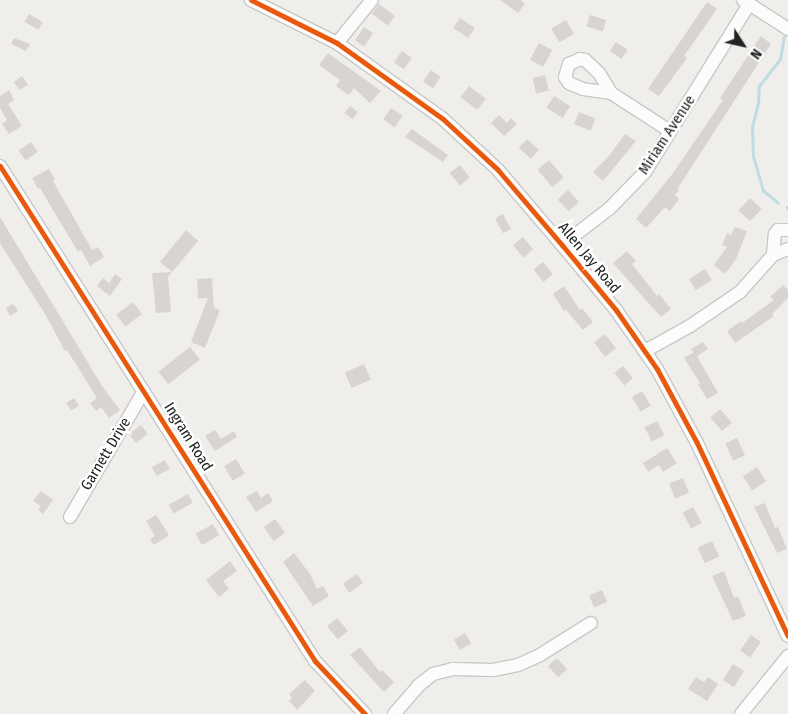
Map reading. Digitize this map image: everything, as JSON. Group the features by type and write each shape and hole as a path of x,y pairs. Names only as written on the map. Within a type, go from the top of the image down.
{"street":[{"name":"Allen Jay Road","path":"251,0 337,43 443,119 498,170 562,245 616,310 657,369 697,443 788,636"},
{"path":"337,43 372,0"},
{"path":"746,2 788,29"},
{"name":"Miriam Avenue","path":"562,245 594,222 632,188 645,172 746,2"},
{"path":"611,93 670,131"},
{"name":"Ingram Road","path":"0,166 315,661 365,714"},
{"path":"773,255 775,234 778,230 788,230"},
{"path":"645,351 690,326 740,292 773,255 788,249"},
{"name":"Garnett Drive","path":"70,517 144,391"},
{"path":"394,714 418,686 433,674 453,669 494,670 518,665 540,655 591,623"},
{"path":"741,714 788,656"}],"building":[{"path":"500,0 521,0 525,4 518,13"},
{"path":"707,2 717,9 684,56 687,58 659,96 648,89"},
{"path":"379,4 395,16 388,26 372,14"},
{"path":"29,14 43,22 38,30 24,22"},
{"path":"590,15 606,20 603,31 586,26"},
{"path":"460,18 475,28 468,38 453,28"},
{"path":"566,20 574,34 559,42 551,28"},
{"path":"364,27 373,33 364,46 355,40"},
{"path":"761,36 771,44 678,188 679,190 675,195 679,199 670,211 665,207 646,228 636,219 673,173 723,100 720,98"},
{"path":"14,38 30,44 26,51 11,44"},
{"path":"616,42 628,50 621,59 610,51"},
{"path":"539,43 552,50 543,67 530,60"},
{"path":"402,51 412,58 404,69 394,62"},
{"path":"328,53 381,91 370,103 354,88 349,95 336,86 340,80 319,65"},
{"path":"431,70 441,77 433,88 423,81"},
{"path":"545,75 549,91 536,94 532,78"},
{"path":"22,76 28,85 19,90 14,82"},
{"path":"469,86 486,99 477,110 461,97"},
{"path":"9,90 14,100 8,104 22,126 9,134 2,124 7,120 0,108 0,96"},
{"path":"554,96 570,106 563,118 547,108"},
{"path":"350,106 358,112 353,119 345,113"},
{"path":"391,108 403,116 395,127 383,120"},
{"path":"579,112 596,119 591,131 574,124"},
{"path":"499,115 507,123 511,118 517,124 504,136 491,123"},
{"path":"412,129 448,155 443,162 405,137"},
{"path":"625,134 636,141 603,181 593,172 609,156"},
{"path":"527,139 539,150 531,159 519,148"},
{"path":"31,142 38,152 26,160 19,151"},
{"path":"549,160 564,178 552,187 538,170"},
{"path":"460,165 470,178 460,186 450,173"},
{"path":"49,169 55,180 53,181 92,250 98,247 104,257 90,266 81,250 78,252 40,188 38,189 32,178"},
{"path":"568,190 579,202 569,211 558,200"},
{"path":"750,198 762,209 750,221 738,210"},
{"path":"503,214 511,229 503,233 495,218"},
{"path":"0,217 102,386 120,410 109,418 101,407 96,411 90,403 97,398 67,350 65,351 45,314 0,243"},
{"path":"735,227 747,231 736,259 725,274 714,265 727,247 722,245 727,233 731,235"},
{"path":"186,230 198,241 168,277 171,312 156,313 152,273 172,272 160,262"},
{"path":"523,237 533,249 523,258 513,245"},
{"path":"627,251 636,261 632,264 657,296 659,294 671,309 661,317 613,263"},
{"path":"543,262 553,275 543,282 534,269"},
{"path":"705,269 712,280 696,290 689,279"},
{"path":"115,274 122,279 110,296 97,286 103,278 109,283"},
{"path":"212,278 214,308 220,310 205,348 191,342 208,298 198,299 197,279"},
{"path":"783,285 788,290 788,298 772,314 774,316 735,343 727,331 741,321 742,323 774,300 770,297"},
{"path":"564,286 580,310 582,308 593,322 583,330 566,310 564,311 553,294"},
{"path":"133,302 142,314 125,327 116,315"},
{"path":"13,304 18,311 10,316 6,308"},
{"path":"605,334 616,348 605,357 594,343"},
{"path":"703,342 708,349 697,356 718,393 707,399 698,384 700,383 684,358 694,352 691,349"},
{"path":"190,347 200,360 168,384 158,372"},
{"path":"364,364 371,380 352,388 345,373"},
{"path":"623,366 633,379 624,385 614,373"},
{"path":"642,391 651,406 640,412 632,397"},
{"path":"74,398 79,406 71,410 66,403"},
{"path":"720,409 732,423 722,431 710,418"},
{"path":"657,421 664,435 652,442 645,427"},
{"path":"141,425 148,434 136,443 129,434"},
{"path":"215,430 221,439 234,431 237,437 215,451 205,436"},
{"path":"737,438 745,455 733,461 725,443"},
{"path":"667,448 677,463 663,472 659,465 648,472 643,463"},
{"path":"236,459 245,474 233,481 224,466"},
{"path":"165,460 170,469 157,476 152,467"},
{"path":"757,467 766,481 752,491 743,476"},
{"path":"683,478 689,493 675,498 669,484"},
{"path":"41,491 53,500 43,514 38,510 41,506 33,501"},
{"path":"257,491 261,498 268,493 273,501 256,512 246,497"},
{"path":"188,494 193,503 174,513 169,505"},
{"path":"765,503 775,528 778,527 787,549 777,553 754,507"},
{"path":"693,507 702,523 691,529 683,513"},
{"path":"156,515 169,535 154,545 150,539 155,536 146,521"},
{"path":"275,519 285,533 274,541 264,527"},
{"path":"213,524 219,535 202,545 196,534"},
{"path":"712,541 719,556 705,563 697,548"},
{"path":"294,553 310,574 317,589 323,586 329,596 313,606 283,562"},
{"path":"230,561 237,571 223,581 229,589 219,597 206,580"},
{"path":"724,571 734,598 738,596 746,616 733,621 712,576"},
{"path":"357,574 363,583 349,593 343,584"},
{"path":"602,590 607,602 594,607 589,595"},
{"path":"337,618 348,631 338,639 327,626"},
{"path":"465,633 471,643 460,650 454,640"},
{"path":"751,635 761,642 750,657 740,651"},
{"path":"360,647 380,672 382,670 394,682 384,692 350,655"},
{"path":"557,658 567,669 558,677 548,666"},
{"path":"733,664 744,671 734,687 723,680"},
{"path":"696,677 704,682 708,677 718,684 707,701 688,689"},
{"path":"305,680 315,691 297,710 289,701 292,698 289,694"}],"waterway":[{"path":"778,203 763,191 753,156 752,127 758,103 759,86 780,59 784,37"}],"cycle path":[{"path":"251,0 337,43 443,119 498,170 562,245 616,310 657,369 697,443 788,636"},
{"path":"0,166 315,661 365,714"}]}
